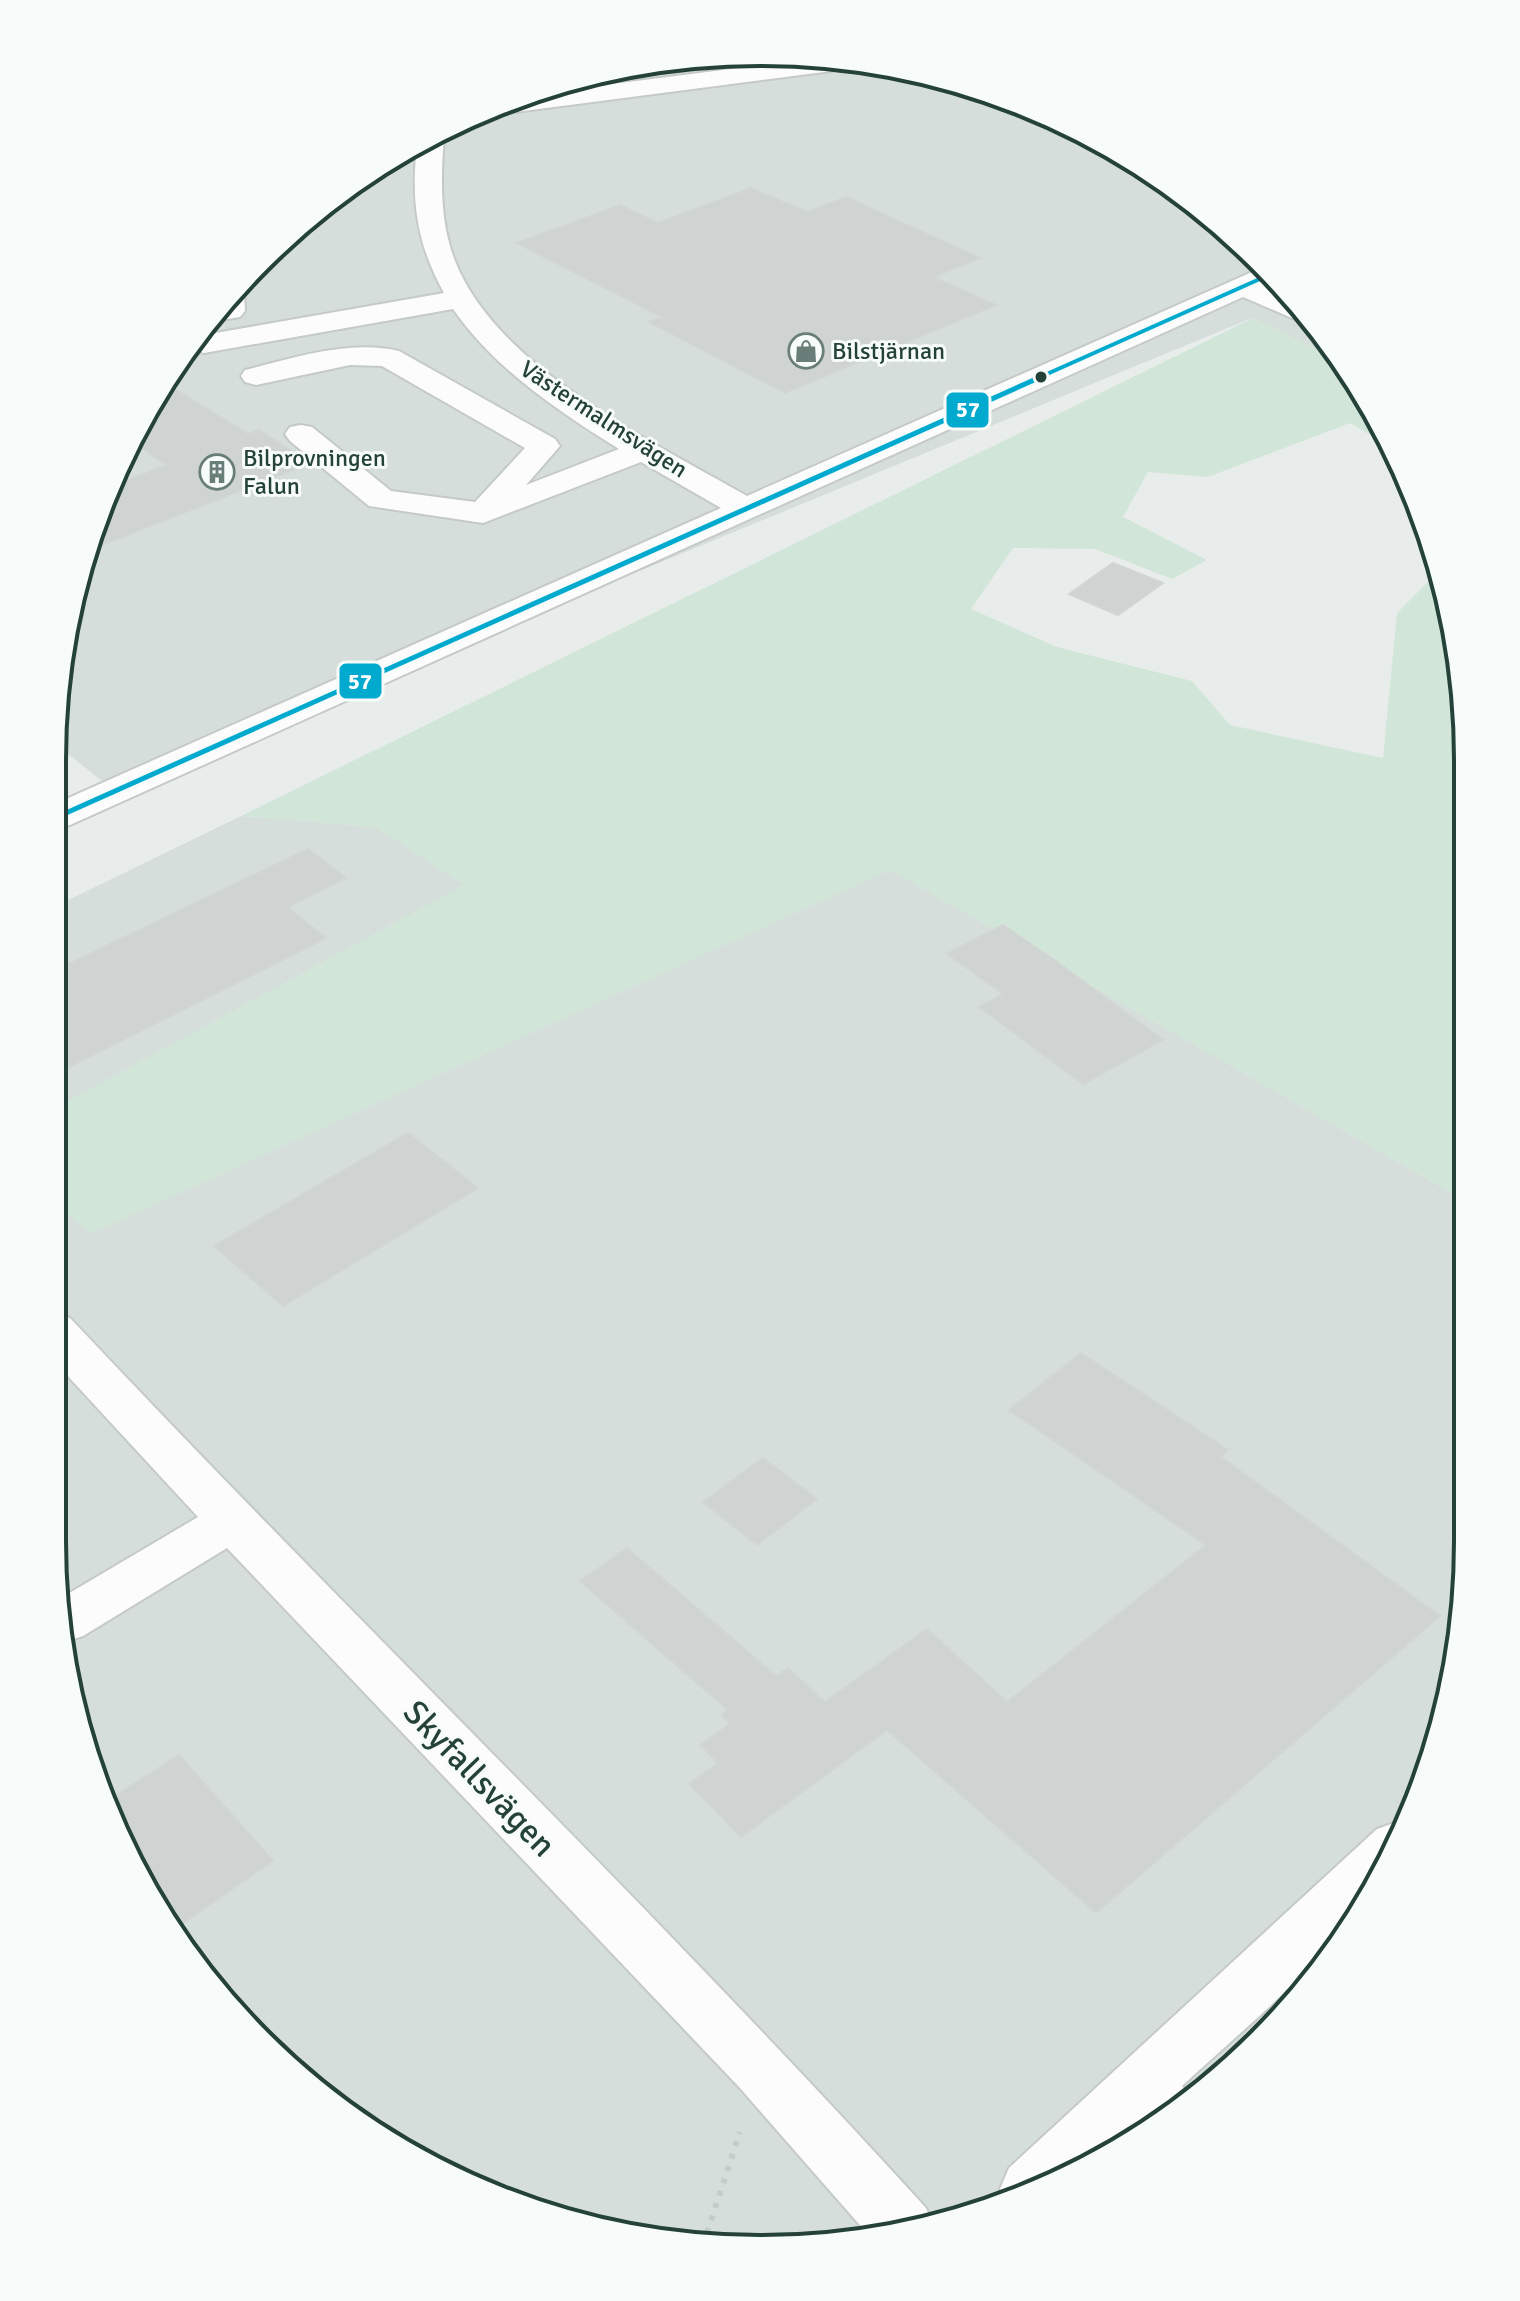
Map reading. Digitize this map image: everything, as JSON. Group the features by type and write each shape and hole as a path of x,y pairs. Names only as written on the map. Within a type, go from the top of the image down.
{"street":[{"path":"574,92 786,67"},
{"name":"Västermalmsvägen","path":"423,154 433,233 461,299 485,332 536,379 589,416 746,509"},
{"path":"66,813 1257,280"},
{"path":"205,344 461,299"},
{"path":"256,376 350,356 388,357 544,446 483,513"},
{"path":"301,434 381,499 483,513 646,449"},
{"name":"Skyfallsvägen","path":"66,1352 761,2069 897,2221"},
{"path":"70,1618 232,1521"},
{"path":"1065,2164 1154,2098 1366,1878"}],"path":[{"path":"707,2233 761,2069"}],"shaded area":[{"path":"760,66 805,67 895,79 983,103 1026,119 1107,159 1182,209 1251,269 1321,352 1252,318 112,789 66,753 67,715 79,625 103,537 119,494 159,413 183,374 238,302 269,269 338,209 413,159 494,119 537,103 625,79 715,67"},
{"path":"241,816 890,869 1454,1194 1453,1586 1441,1676 1417,1764 1382,1848 1337,1927 1282,1999 1218,2063 1182,2092 1146,2118 1067,2163 1026,2182 940,2211 895,2222 805,2234 715,2234 669,2229 625,2222 537,2198 494,2182 413,2142 374,2118 302,2063 238,1999 183,1927 159,1888 119,1807 103,1764 79,1676 67,1586 66,1541 66,901"}],"green space":[{"path":"1253,318 1321,351 1373,437 1350,423 1208,477 1148,472 1123,517 1207,560 1172,579 1095,549 1013,548 971,609 1057,647 1192,681 1230,725 1383,758 1397,613 1430,580 1441,625 1453,715 1454,1194 890,870 92,1233 66,1214 66,1102 464,885 375,827 241,816"}],"building":[{"path":"751,188 807,212 846,197 980,258 933,277 996,305 785,393 649,322 662,317 517,243 620,205 658,223"},
{"name":"Bilprovningen Falun","path":"174,388 248,434 259,430 311,463 100,545 125,481 167,465 141,448"},
{"path":"1113,563 1163,583 1118,615 1069,594"},
{"path":"308,849 346,878 287,907 326,938 66,1068 66,965"},
{"path":"1003,925 1163,1040 1083,1084 979,1007 1003,994 947,954"},
{"path":"408,1133 478,1188 283,1306 214,1246"},
{"path":"1081,1353 1228,1450 1221,1457 1440,1616 1096,1913 887,1730 741,1837 689,1784 718,1763 700,1745 730,1724 722,1715 728,1710 580,1581 627,1548 776,1676 788,1668 825,1702 927,1629 1007,1702 1206,1545 1009,1410"},
{"path":"763,1458 817,1499 757,1545 703,1502"},
{"path":"179,1755 273,1861 181,1924 138,1848 115,1796"}],"transit line":[{"name":"57","path":"66,813 1260,279"}],"place":[{"name":"Bilstjärnan","path":"806,351"},
{"name":"Bilprovningen Falun","path":"217,472"}]}
